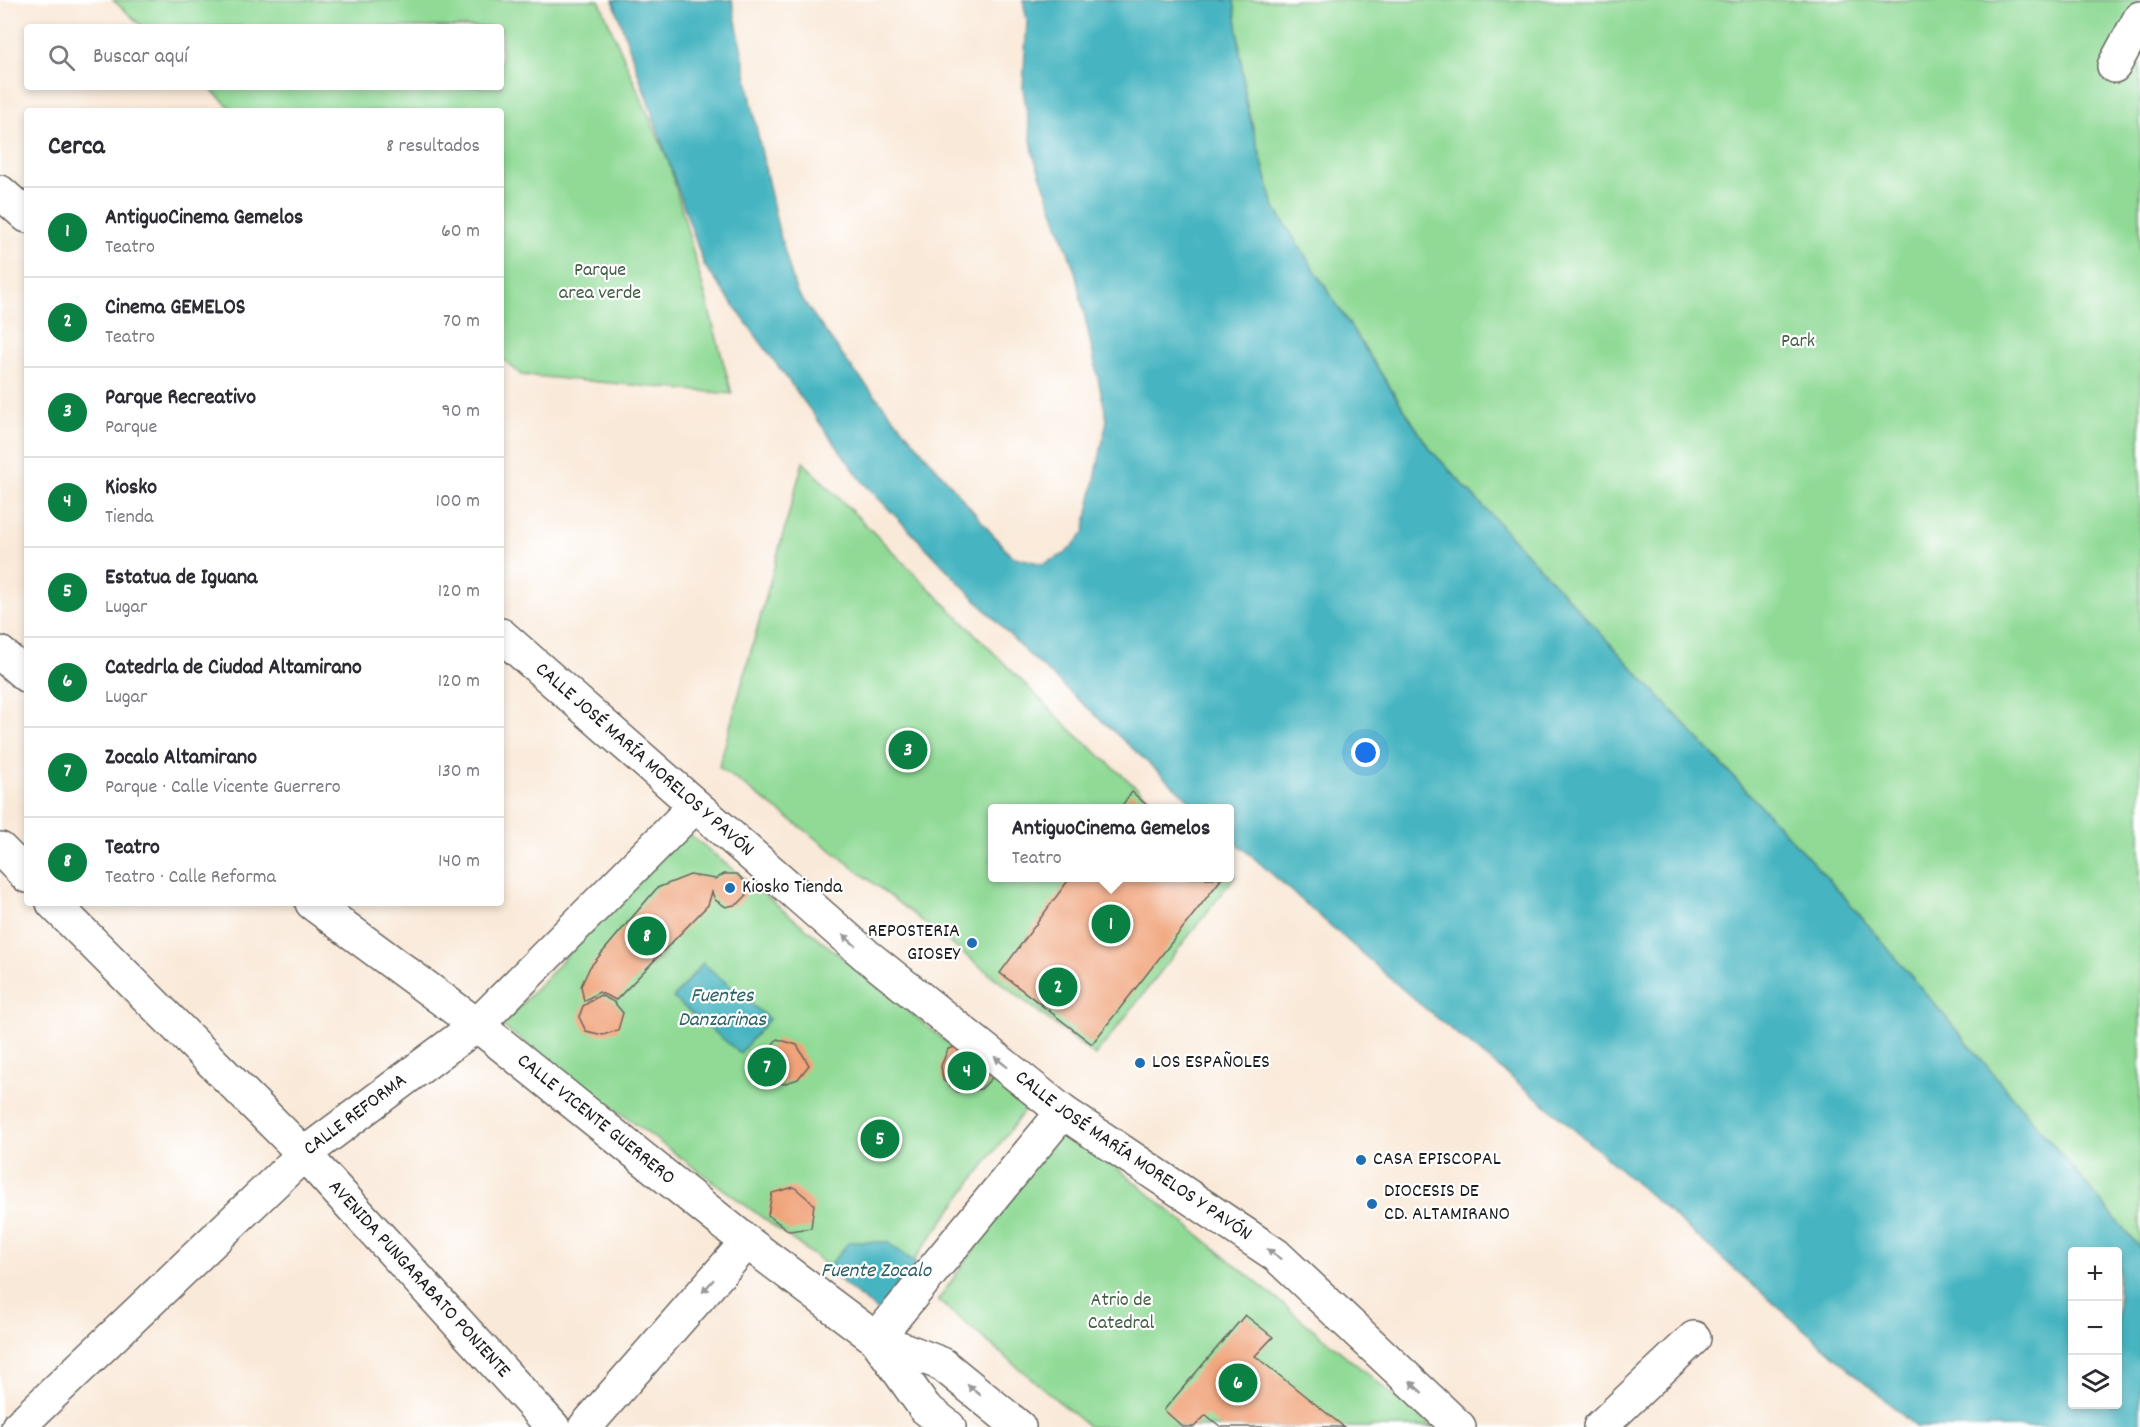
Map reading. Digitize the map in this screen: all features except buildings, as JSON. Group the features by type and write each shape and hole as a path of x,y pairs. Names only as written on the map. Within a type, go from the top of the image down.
{"street":[{"path":"2114,66 2140,18"},
{"path":"0,192 24,213"},
{"name":"CALLE JOSÉ MARÍA MORELOS Y PAVÓN","path":"504,638 866,955 1063,1112 1276,1255 1459,1427"},
{"path":"0,653 24,673"},
{"name":"CALLE REFORMA","path":"18,1427 304,1154 477,1025 695,806"},
{"path":"0,849 24,873"},
{"name":"AVENIDA PUNGARABATO PONIENTE","path":"56,906 304,1154 553,1427"},
{"name":"CALLE VICENTE GUERRERO","path":"316,906 477,1025 747,1242 876,1339 942,1364 1019,1427"},
{"path":"876,1339 1063,1112"},
{"path":"585,1427 747,1242"},
{"path":"1600,1427 1694,1338"},
{"name":"CALLE VICENTE GUERRERO","path":"876,1339 925,1408 950,1427"}],"green space":[{"name":"Parque area verde","path":"113,0 599,0 669,163 732,394 521,375 504,360 504,108 231,108 211,90 504,90 504,24 140,24"},
{"name":"Park","path":"1234,0 2140,0 2140,1248 1841,893 1429,448 1274,207 1246,102"},
{"path":"803,462 1074,733 1155,804 988,804 988,882 1231,882 1095,1056 813,836 719,767"},
{"path":"683,829 1027,1107 881,1305 502,1026"},
{"name":"Atrio de Catedral","path":"1064,1124 1432,1427 1089,1427 938,1300"}],"water":[{"path":"613,0 732,0 778,228 796,291 850,366 1011,556 1043,564 1065,554 1084,533 1107,420 1075,271 1034,157 1023,88 1027,21 1023,0 1234,0 1246,102 1274,207 1429,448 1841,893 2140,1248 2140,1427 1916,1427 1553,1111 1416,1001 1234,841 1234,804 1194,804 1025,651 863,482 704,265"},
{"name":"Fuentes Danzarinas","path":"703,963 769,1019 740,1053 673,998"},
{"name":"Fuente Zocalo","path":"849,1242 887,1242 920,1266 882,1315 826,1269"}],"place":[{"name":"Parque Recreativo","path":"908,750"},
{"name":"Kiosko Tienda","path":"730,888"},
{"name":"AntiguoCinema Gemelos","path":"1111,924"},
{"name":"Teatro","path":"647,936"},
{"name":"REPOSTERIA GIOSEY","path":"972,943"},
{"name":"Cinema GEMELOS","path":"1058,987"},
{"name":"LOS ESPAÑOLES","path":"1140,1063"},
{"name":"Zocalo Altamirano","path":"767,1067"},
{"name":"Kiosko","path":"967,1071"},
{"name":"Estatua de Iguana","path":"880,1139"},
{"name":"CASA EPISCOPAL","path":"1361,1160"},
{"name":"DIOCESIS DE CD. ALTAMIRANO","path":"1372,1204"},
{"name":"Catedrla de Ciudad Altamirano","path":"1238,1383"}]}
